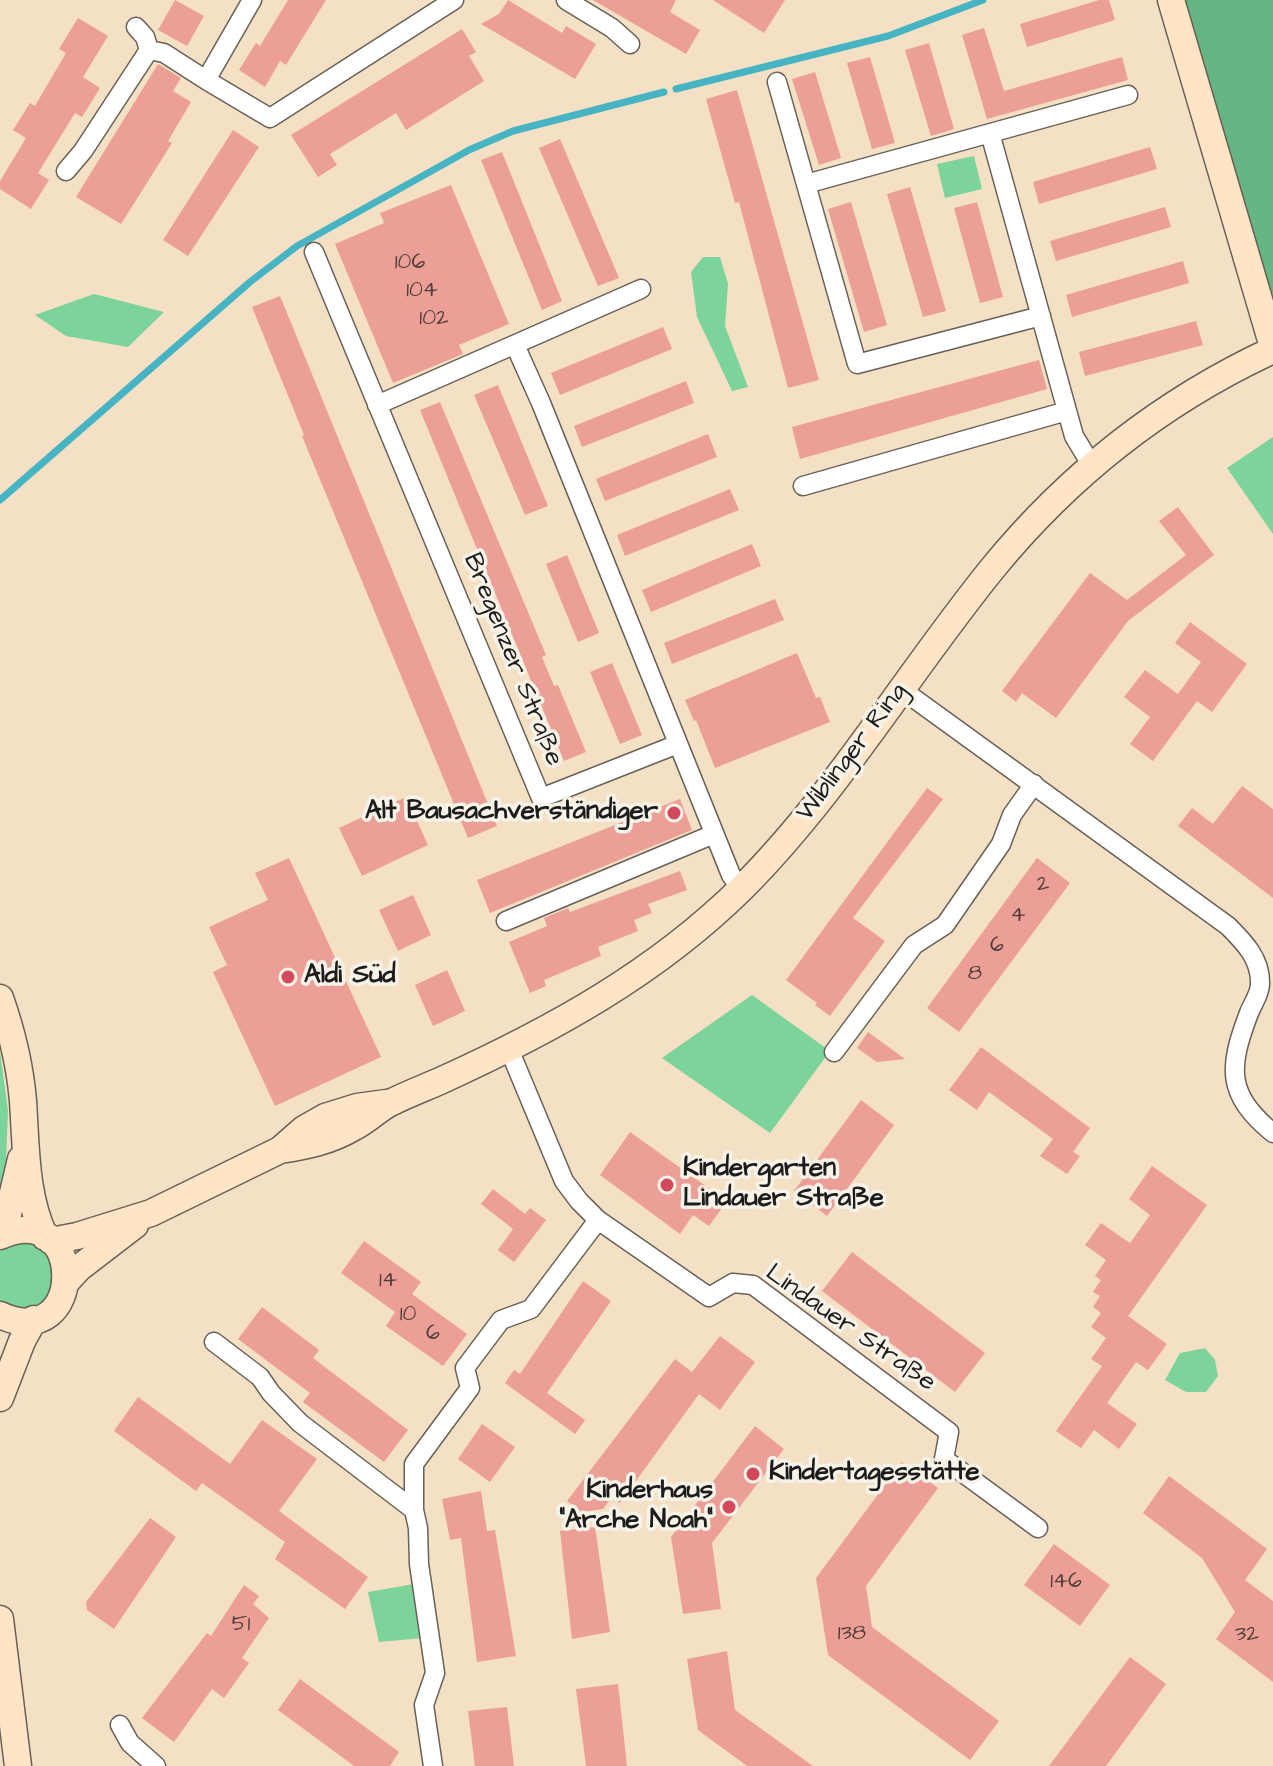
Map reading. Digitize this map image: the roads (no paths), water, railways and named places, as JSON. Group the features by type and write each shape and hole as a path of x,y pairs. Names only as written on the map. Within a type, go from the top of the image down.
{"street":[{"path":"206,80 252,0"},
{"path":"149,50 164,53 270,118 454,0"},
{"path":"566,0 612,28 630,44"},
{"path":"1171,0 1273,349"},
{"path":"136,27 145,37 149,50"},
{"path":"66,171 83,151 149,50"},
{"path":"777,82 857,364 1041,316"},
{"path":"806,184 1128,95"},
{"path":"990,133 1067,411 1077,442 1092,466"},
{"name":"Bregenzer Straße","path":"314,252 541,798 678,744"},
{"path":"377,405 641,289"},
{"path":"515,345 731,875 741,889"},
{"name":"Wiblinger Ring","path":"1,1235 24,1230 48,1239 77,1236 151,1213 280,1150 304,1129 325,1117 357,1107 389,1103 509,1049 579,1012 632,979 702,925 741,889 800,822 993,568 1044,510 1132,434 1185,397 1273,349"},
{"path":"803,486 1067,411"},
{"path":"901,689 1228,926 1250,949 1258,968 1260,985 1237,1054 1235,1076 1237,1092 1244,1105 1273,1133"},
{"path":"834,1052 914,945 945,925 1001,844 1012,815 1034,784"},
{"path":"506,921 714,834"},
{"path":"0,998 15,1042 23,1101 24,1144 37,1216 48,1239 64,1258 67,1281"},
{"name":"Lindauer Straße","path":"509,1049 564,1181 598,1220 709,1297 733,1283 753,1285 949,1432 944,1459 1038,1528"},
{"path":"1,1235 8,1221 24,1144"},
{"name":"Wiblinger Ring","path":"34,1319 48,1313 59,1302 67,1281 79,1268 151,1213"},
{"path":"433,1766 424,1705 435,1673 419,1564 414,1464 470,1388 465,1368 501,1320 531,1309 598,1220"},
{"path":"0,1315 19,1321 34,1319"},
{"path":"0,1398 34,1319"},
{"path":"214,1342 260,1377 300,1423 414,1510"},
{"path":"0,1619 18,1766"},
{"path":"120,1725 130,1743 156,1766"}],"waterway":[{"path":"676,89 888,36 983,0"},
{"path":"0,500 250,282 297,246 469,150 513,131 664,92"}],"place":[{"name":"Alt Bausachverständiger","path":"674,813"},
{"name":"Aldi Süd","path":"288,977"},
{"name":"Kindergarten Lindauer Straße","path":"667,1185"},
{"name":"Kindertagesstätte","path":"753,1474"},
{"name":"Kinderhaus \"Arche Noah\"","path":"729,1507"}]}
